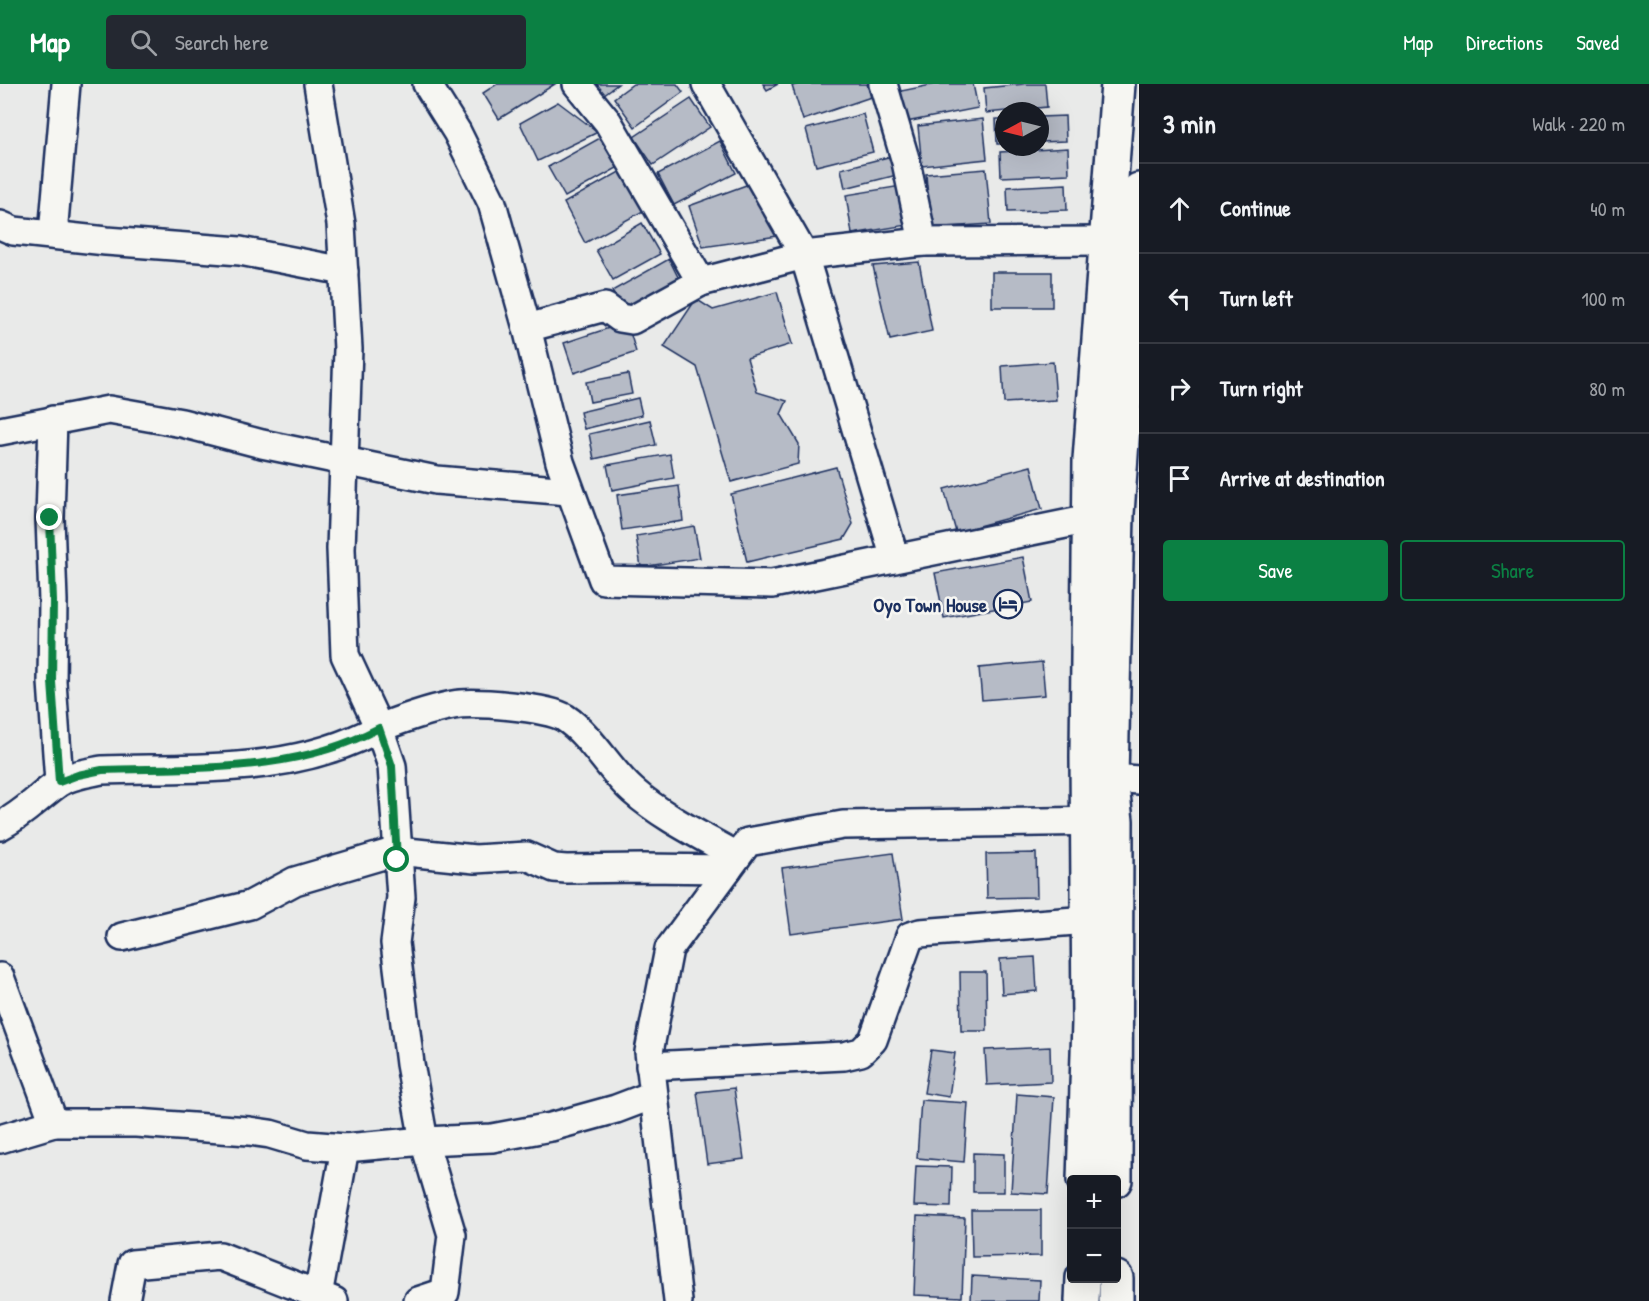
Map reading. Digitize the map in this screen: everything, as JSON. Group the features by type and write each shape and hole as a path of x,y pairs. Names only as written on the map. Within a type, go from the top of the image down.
{"street":[{"path":"53,234 66,84"},
{"path":"318,84 341,224 348,349 341,549 345,655 379,728 392,766 401,897 395,943 410,1064 424,1141 452,1235 445,1292 418,1301"},
{"path":"427,84 457,132 492,203 527,328 560,462 603,580 772,584 1090,519"},
{"path":"577,84 608,122 700,282"},
{"path":"706,84 810,254 911,555"},
{"path":"883,84 906,162 923,242"},
{"path":"1115,1175 1114,955 1101,920 1102,821 1090,519 1090,460 1106,241 1125,167 1118,84"},
{"path":"1102,821 1125,779 1117,514 1138,232 1139,190"},
{"path":"0,225 14,231 106,241 240,251 344,271"},
{"path":"527,328 605,307 620,318 632,320 700,282 810,254 923,242 1106,241"},
{"path":"0,431 110,410 182,423 262,444 436,480 569,491"},
{"path":"53,420 50,518 53,601 52,682 59,782"},
{"path":"0,826 19,816 59,782 78,775 102,770 247,766 305,757 355,741 379,728 416,714 456,704 527,707 564,716 577,728 612,771 634,792 733,863"},
{"path":"678,1301 649,1052 669,950 748,842 843,825 1102,821"},
{"path":"122,937 250,905 295,881 397,851 476,859 526,856 554,868 566,869 733,863"},
{"path":"650,1066 843,1056 861,1052 873,1040 910,936 920,933 1101,920"},
{"path":"1084,1175 1089,1022 1114,955"},
{"path":"0,977 54,1123"},
{"path":"0,1139 54,1123 136,1123 249,1131 270,1134 307,1145 345,1148 492,1137 550,1127 616,1109 653,1095"},
{"path":"125,1301 132,1264 220,1256 323,1299 345,1148"},
{"path":"1082,1301 1083,1283"},
{"path":"1116,1283 1116,1301"}],"building":[{"path":"497,84 555,84 499,119 483,93"},
{"path":"591,84 618,84 600,97"},
{"path":"633,84 677,84 683,92 635,127 614,98"},
{"path":"763,84 778,84 767,90"},
{"path":"799,84 867,84 871,97 803,120 792,86"},
{"path":"936,84 973,84 978,108 906,122 901,91"},
{"path":"1045,84 1047,102 995,102 995,112 986,113 984,88"},
{"path":"691,99 710,127 653,165 634,137"},
{"path":"558,102 598,132 538,161 520,123"},
{"path":"863,114 873,152 816,166 806,129"},
{"path":"1065,116 1066,141 1049,142 1049,117"},
{"path":"983,119 987,159 922,166 918,126"},
{"path":"609,133 626,163 565,197 548,167"},
{"path":"720,141 736,173 674,205 658,174"},
{"path":"1068,148 1069,174 1001,177 1000,156 1049,156 1049,149"},
{"path":"892,156 897,175 845,188 841,169"},
{"path":"986,169 991,224 930,228 926,174"},
{"path":"623,170 645,210 585,243 564,203"},
{"path":"749,184 778,236 703,247 689,206"},
{"path":"1066,184 1067,210 1008,212 1007,187"},
{"path":"901,186 907,225 852,234 846,195"},
{"path":"642,223 660,254 613,280 596,250"},
{"path":"669,259 682,285 626,316 612,291"},
{"path":"919,262 932,331 890,340 873,266"},
{"path":"992,272 1052,272 1052,307 992,307"},
{"path":"777,292 792,344 747,358 757,392 787,401 781,414 799,444 798,464 731,482 697,367 664,347 696,299 713,310"},
{"path":"627,322 636,352 574,373 564,343"},
{"path":"1053,362 1056,400 1004,403 1002,366"},
{"path":"628,374 632,394 590,402 586,382"},
{"path":"638,398 642,415 584,429 580,412"},
{"path":"650,420 656,445 594,459 589,434"},
{"path":"670,454 674,478 612,490 607,465"},
{"path":"1031,466 1042,509 956,532 944,489"},
{"path":"836,467 853,524 844,539 747,562 731,494"},
{"path":"679,486 683,521 622,530 617,495"},
{"path":"694,526 700,558 641,567 636,536"},
{"path":"1023,557 1032,602 944,618 935,573"},
{"path":"1042,662 1045,695 982,700 979,668"},
{"path":"893,853 903,919 791,934 782,868"},
{"path":"1036,853 1037,897 987,898 986,854"},
{"path":"1035,957 1037,991 1002,994 1000,959"},
{"path":"960,972 986,972 987,1031 961,1031"},
{"path":"1050,1047 1051,1082 987,1085 985,1050"},
{"path":"931,1050 955,1053 949,1097 924,1093"},
{"path":"734,1088 744,1159 707,1164 697,1092"},
{"path":"1017,1094 1054,1097 1048,1194 1011,1192"},
{"path":"921,1100 968,1103 964,1162 917,1158"},
{"path":"973,1153 1004,1154 1004,1192 973,1192"},
{"path":"916,1166 952,1167 951,1207 914,1206"},
{"path":"971,1210 1041,1210 1041,1256 972,1257"},
{"path":"917,1216 965,1218 962,1297 914,1295"},
{"path":"972,1276 1040,1280 1039,1301 971,1301"}],"place":[{"name":"Oyo Town House","path":"1008,604"}],"route":[{"path":"50,518 53,601 52,682 59,782 102,770 247,766 305,757 355,741 379,728 392,766 397,860"}]}
